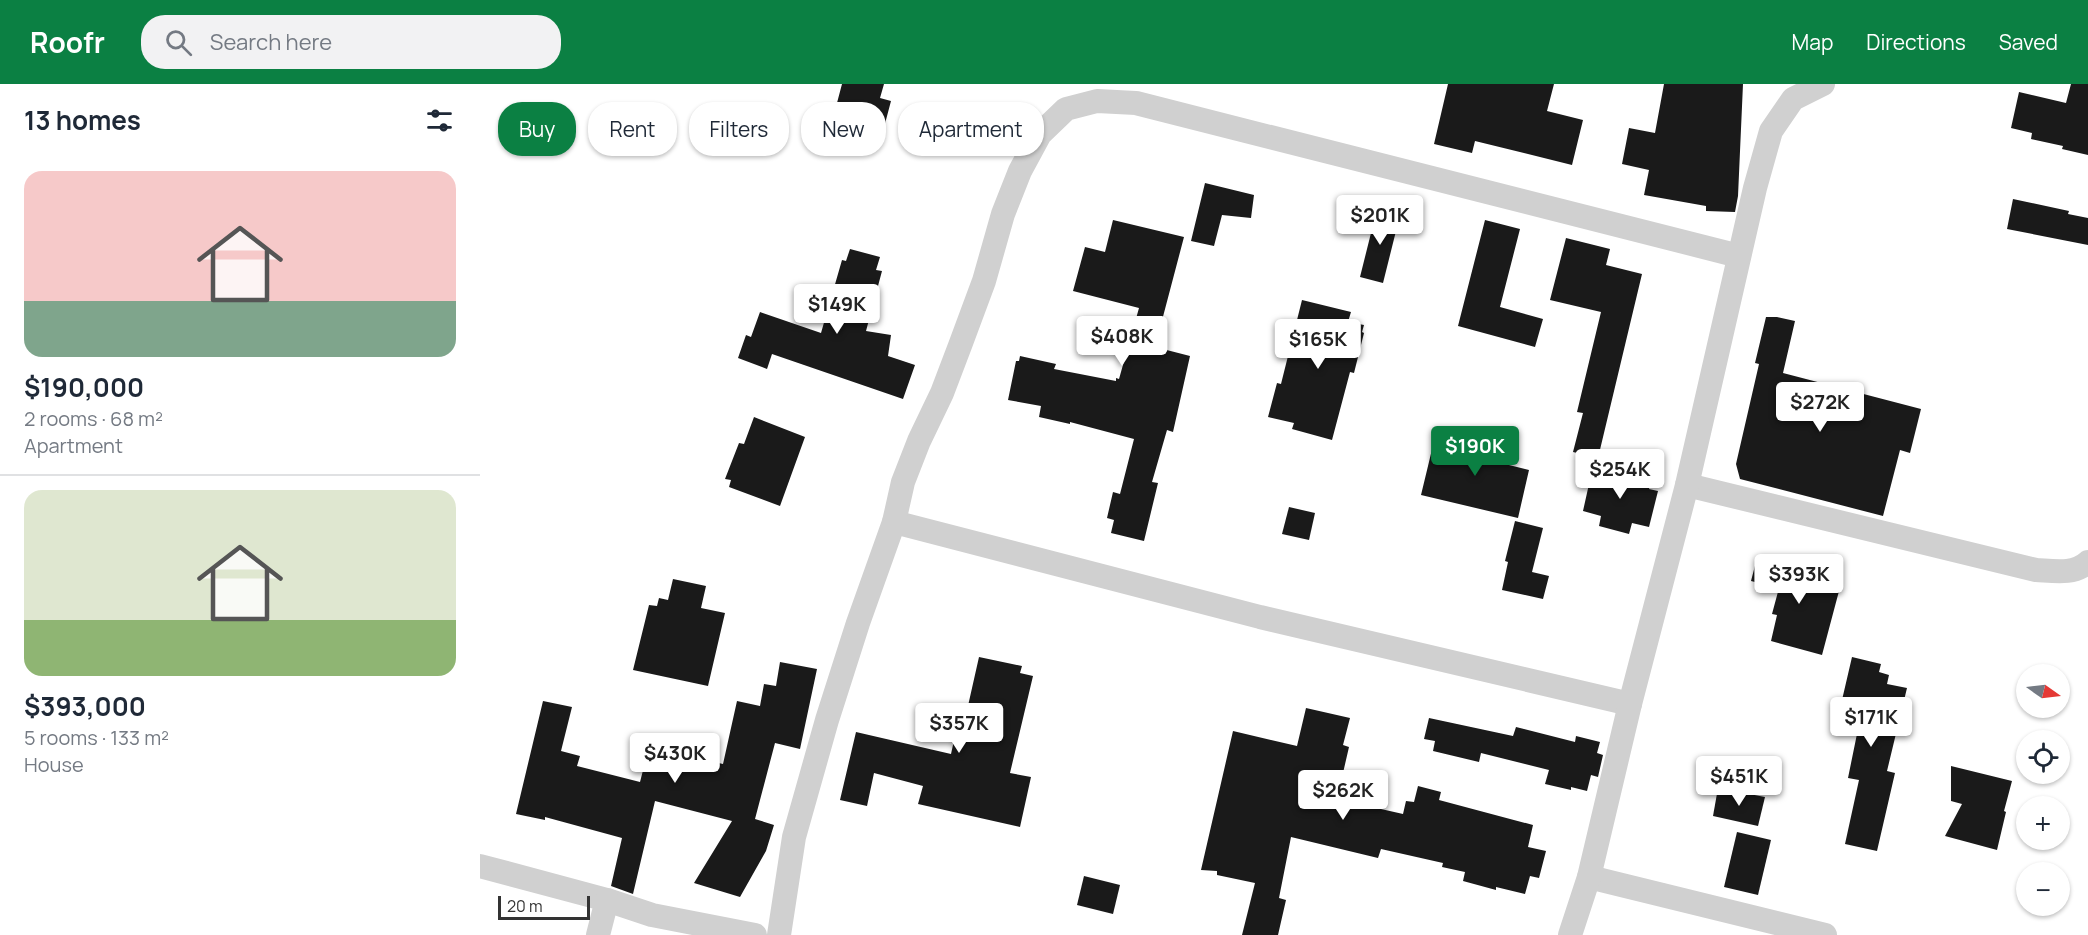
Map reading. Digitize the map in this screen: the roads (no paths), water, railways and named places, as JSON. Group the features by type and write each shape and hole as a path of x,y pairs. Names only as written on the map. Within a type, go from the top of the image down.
{"street":[{"path":"1570,935 1589,877 1630,704 1687,485 1771,131 1793,99 1823,84"},
{"path":"779,935 800,816 827,720 894,522 903,482 958,353 984,281 1003,214 1020,171 1040,134 1066,109 1097,101 1136,103 1740,256"},
{"path":"1687,485 2036,570 2081,569 2088,562"},
{"path":"894,522 1260,617 1630,704"},
{"path":"480,866 607,900 652,915 755,935"},
{"path":"1589,877 1825,935"},
{"path":"598,935 607,900"}]}
